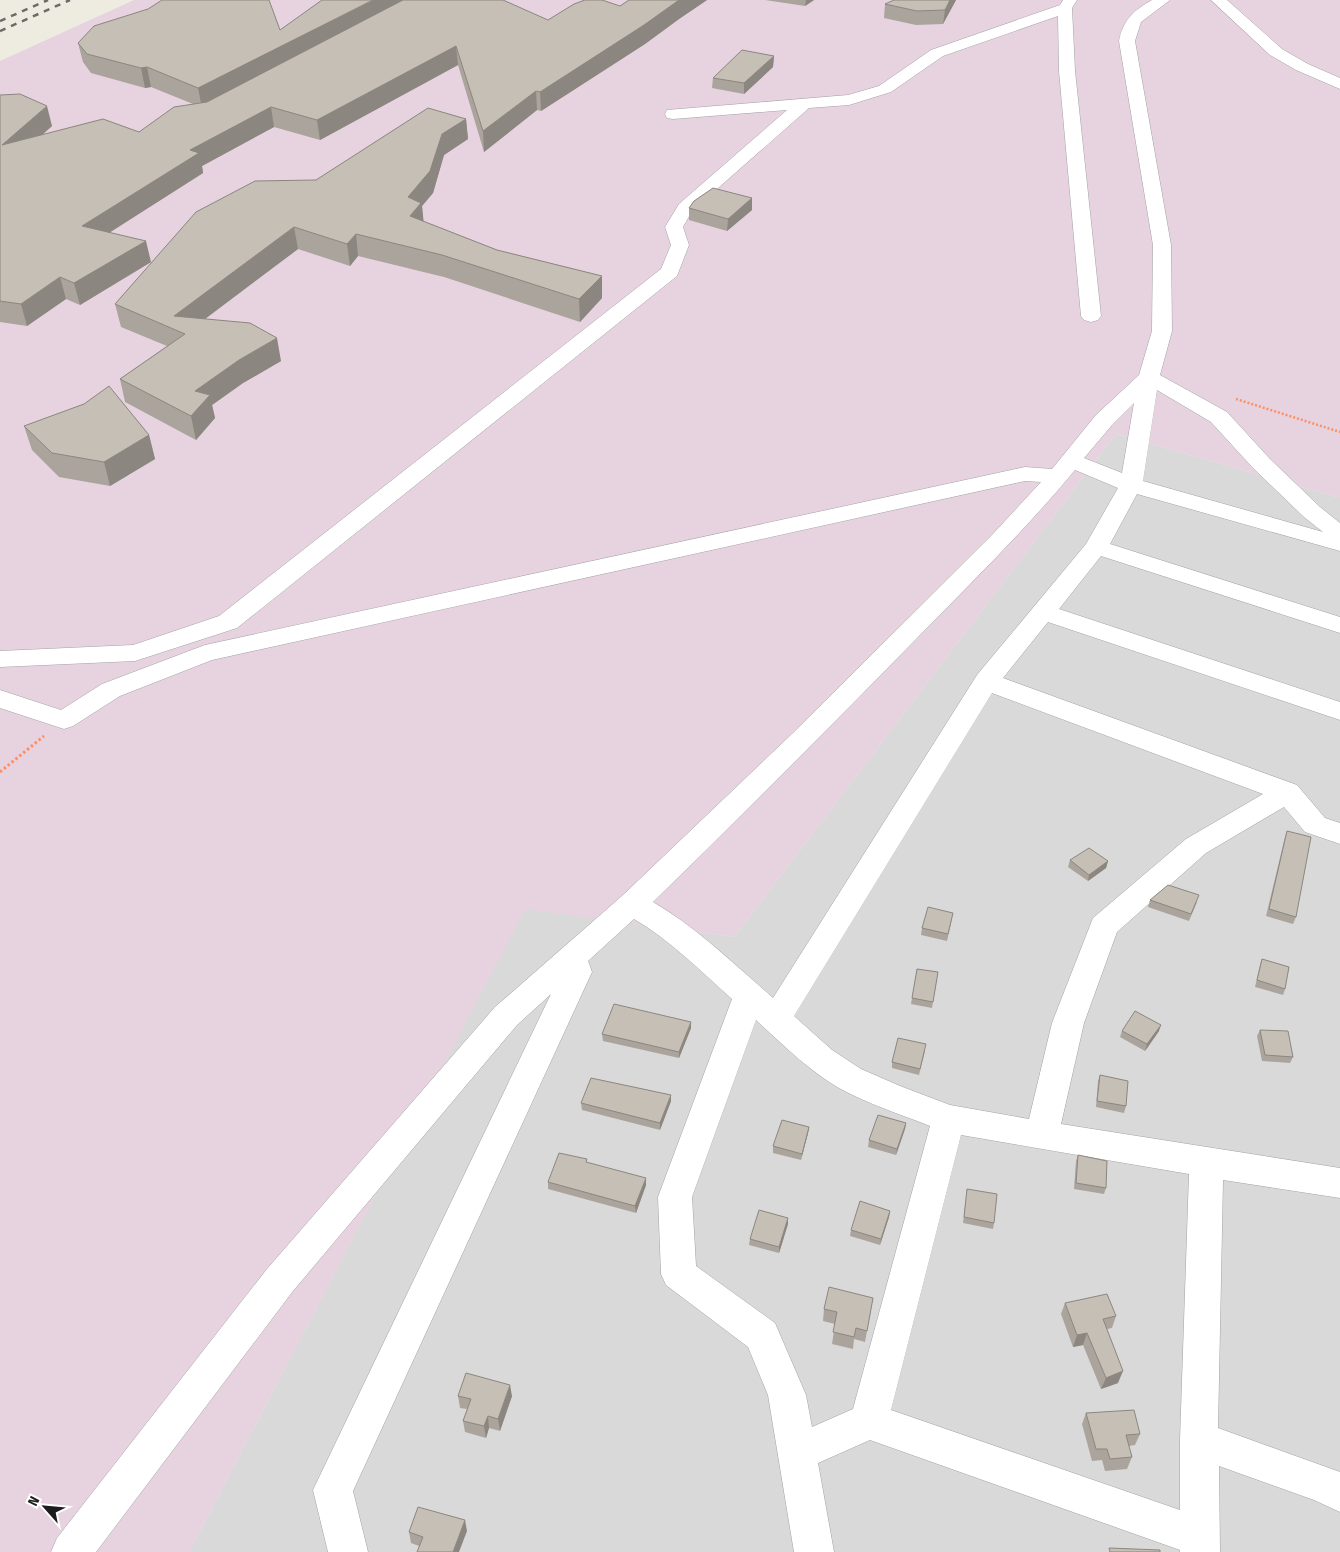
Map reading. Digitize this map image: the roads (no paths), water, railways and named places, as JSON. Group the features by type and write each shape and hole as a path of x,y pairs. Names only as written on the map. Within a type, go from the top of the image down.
{"street":[{"path":"776,1019 986,681 1096,547 1131,485 1149,377 1162,331 1162,245 1127,42 1128,29 1135,17 1163,0"},
{"path":"1218,0 1276,52 1302,67 1340,84"},
{"path":"673,114 849,100 885,89 937,53 1068,4 1066,71 1091,316"},
{"path":"0,659 135,653 228,622 670,272 680,245 674,226 685,208 804,104"},
{"path":"72,1552 280,1280 489,1034 506,1016 632,904 803,738 1000,540 1104,420 1149,377"},
{"path":"1149,377 1219,417 1261,463 1312,512 1339,542"},
{"path":"0,699 64,720 111,690 205,653 1025,474 1063,468 1339,542"},
{"path":"1096,547 1340,625"},
{"path":"1043,612 1340,711"},
{"path":"986,681 1287,792 1315,825 1340,834"},
{"path":"1042,1134 1068,1023 1104,926 1196,846 1287,792"},
{"path":"632,904 656,918 710,961 821,1059 850,1078 888,1096 949,1119 1206,1163 1340,1183"},
{"path":"348,1552 333,1490 577,972 570,958"},
{"path":"749,996 675,1197 679,1274 762,1335 787,1395 814,1552"},
{"path":"869,1421 949,1119"},
{"path":"797,1453 869,1421 1200,1544 1199,1440 1206,1163"},
{"path":"1199,1440 1324,1484 1340,1493"}],"railway":[{"path":"0,21 48,0"},
{"path":"0,31 70,0"}]}
